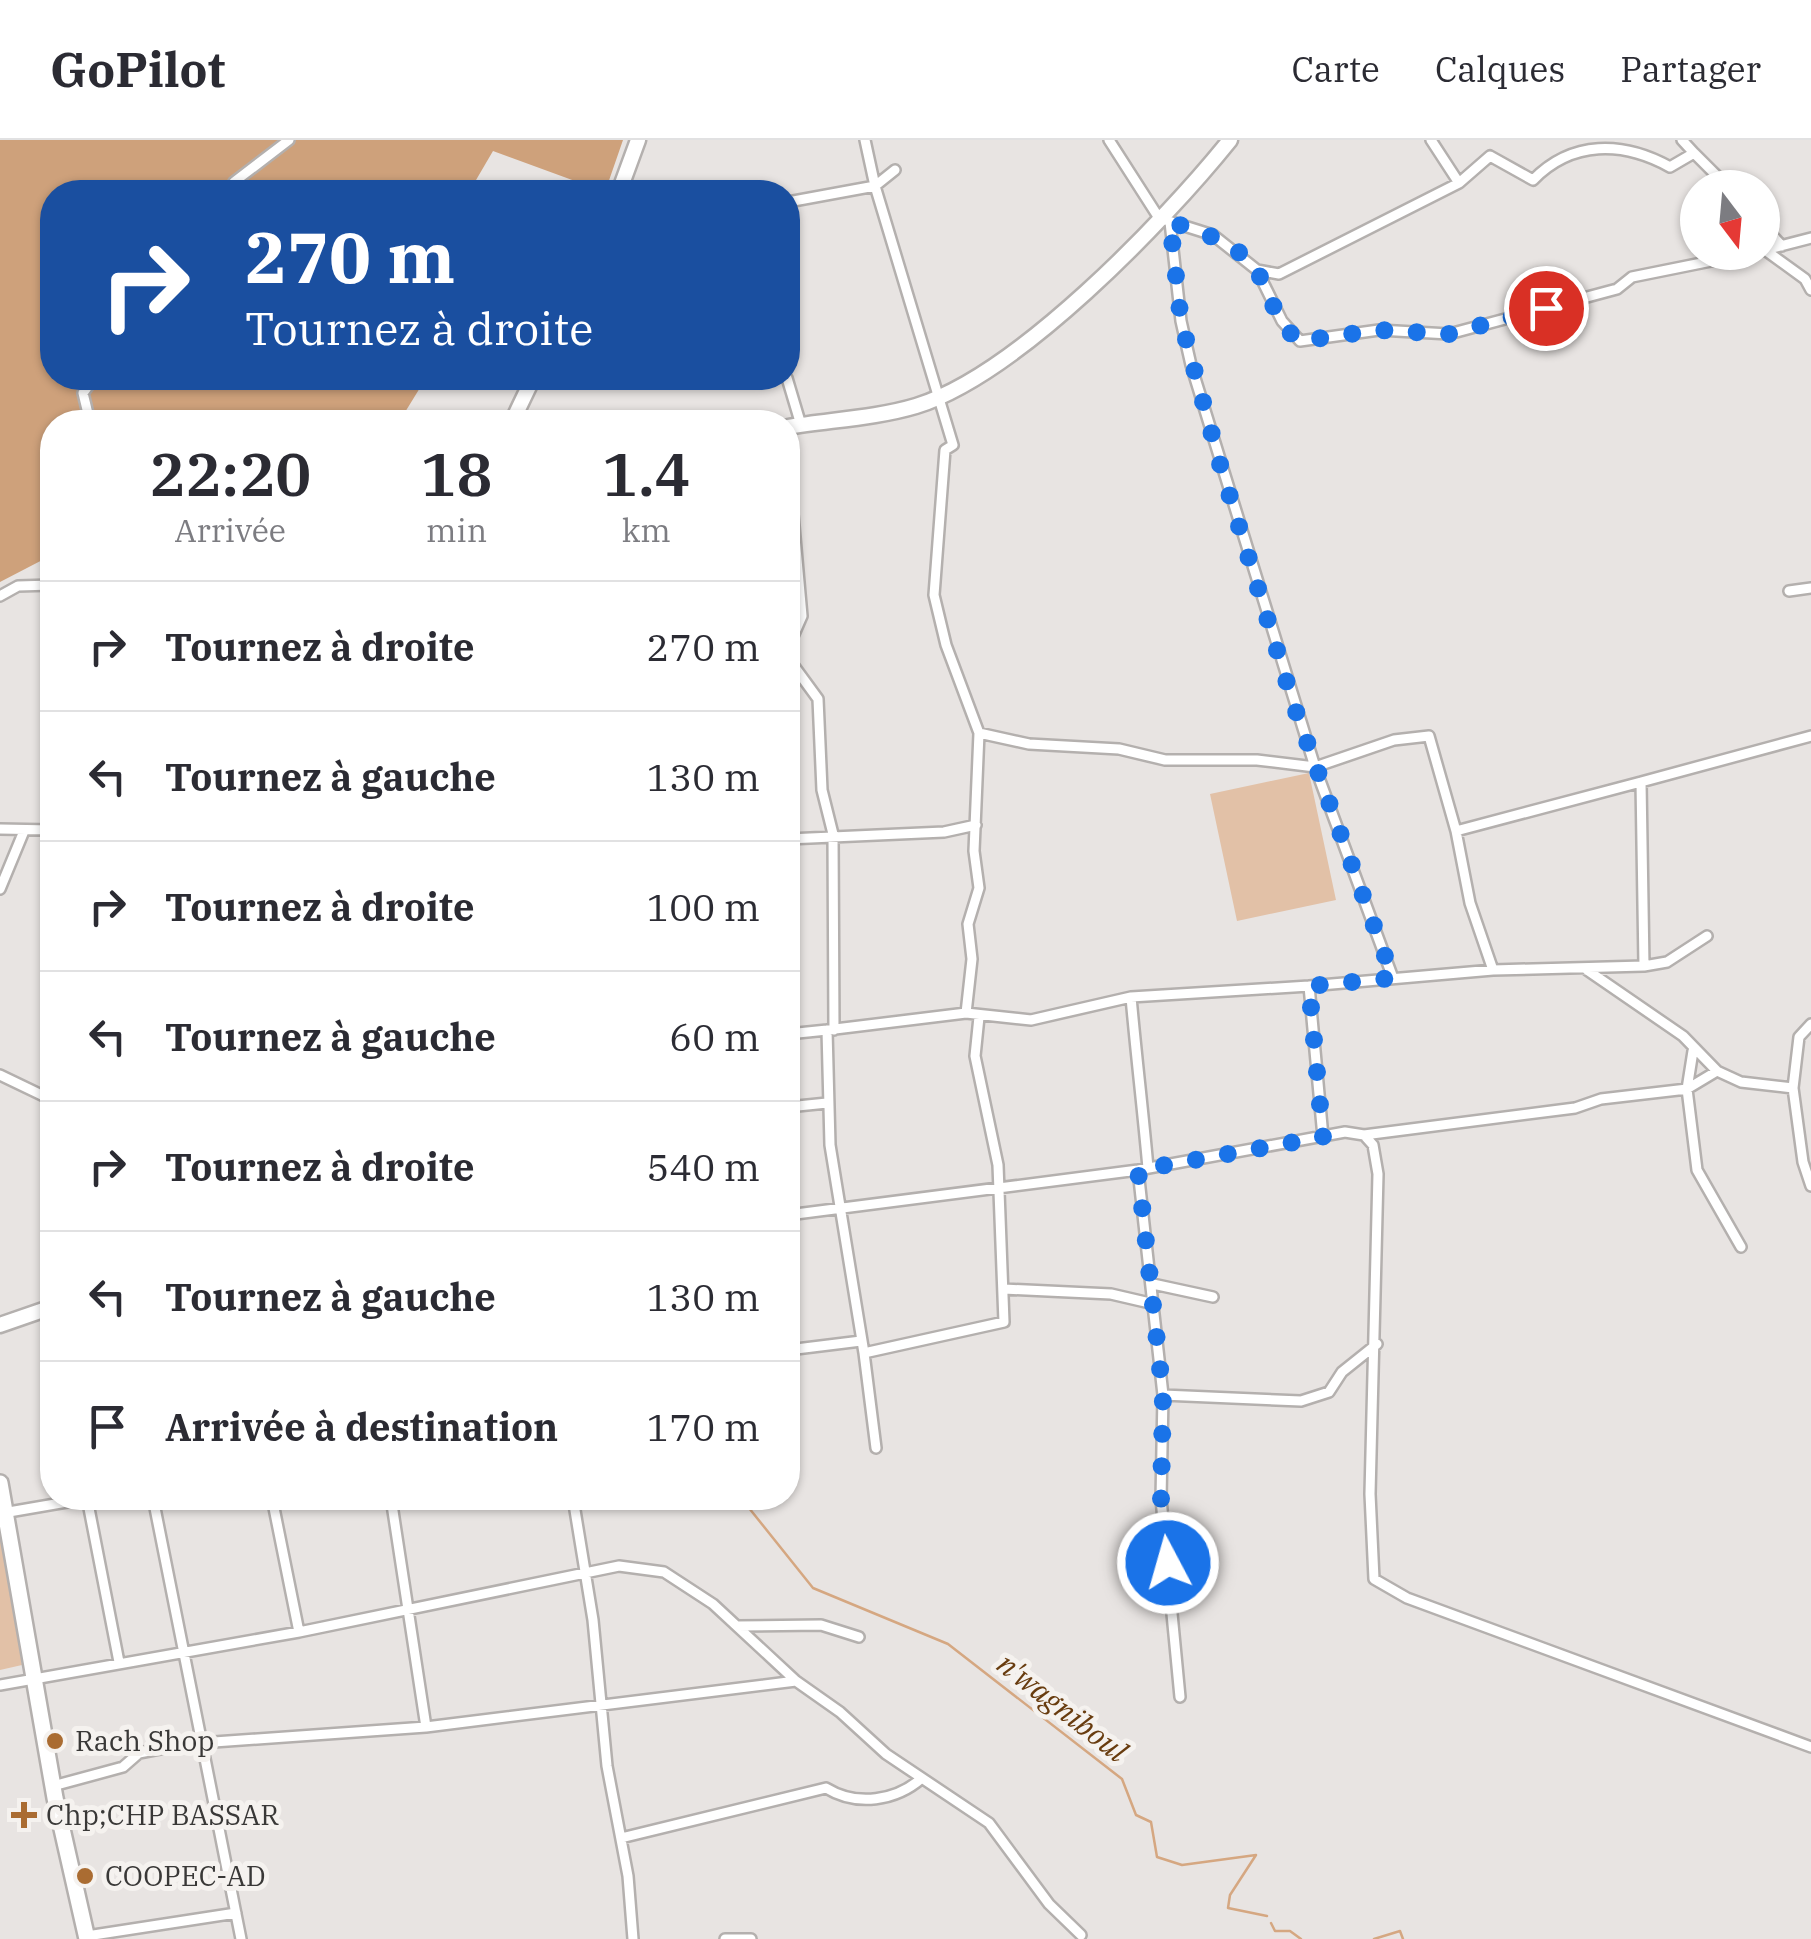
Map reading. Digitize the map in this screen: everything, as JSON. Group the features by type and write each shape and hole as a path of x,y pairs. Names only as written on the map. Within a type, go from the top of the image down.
{"main road":[{"path":"623,180 638,140"},
{"path":"800,425 918,406 1004,360 1164,220 1230,140"},
{"path":"0,1325 40,1309"},
{"path":"0,1316 24,1316"},
{"path":"0,1483 53,1786 87,1937"}],"street":[{"path":"237,180 289,140"},
{"path":"865,140 875,186 954,445 946,450 934,595 946,645 979,733 974,851 979,888 968,924 972,959 966,1013"},
{"path":"1109,140 1164,220 1191,365 1315,767 1393,978"},
{"path":"1431,140 1459,183"},
{"path":"1682,140 1712,170"},
{"path":"1256,270 1279,274 1294,267 1459,183 1490,156 1533,180 1551,161 1578,149 1625,148 1670,167 1694,152"},
{"path":"800,200 875,186 894,170"},
{"path":"1164,220 1213,235 1256,270 1282,321 1300,341 1379,330 1449,334 1617,289 1632,277 1680,267"},
{"path":"1782,246 1811,238"},
{"path":"1780,263 1805,279 1811,290"},
{"path":"0,596 18,586 40,585"},
{"path":"1789,591 1811,588"},
{"path":"800,594 800,621"},
{"path":"800,674 818,699 822,790 833,834 827,1103 876,1448"},
{"path":"979,733 1029,744 1119,748 1166,760 1257,760 1315,767 1394,740 1429,736 1456,831 1470,904 1493,970"},
{"path":"1456,831 1811,736"},
{"path":"1642,782 1644,966"},
{"path":"800,838 944,832 976,824"},
{"path":"0,829 40,830"},
{"path":"0,888 24,831"},
{"path":"800,1033 966,1013 1031,1020 1130,997 1493,970 1644,966 1667,962 1707,936"},
{"path":"1587,970 1683,1036 1693,1051 1716,1071 1740,1082 1794,1088"},
{"path":"1309,986 1323,1137"},
{"path":"1130,997 1137,1075 1147,1119 1143,1169 1163,1395 1161,1499 1180,1697"},
{"path":"864,1354 1004,1322 998,1165 975,1056 980,1017"},
{"path":"1811,1024 1799,1036 1794,1088 1803,1162 1811,1186"},
{"path":"1693,1051 1687,1088 1697,1170 1740,1247"},
{"path":"800,1213 1143,1169 1345,1132 1364,1135 1574,1108 1601,1099 1687,1088 1716,1071"},
{"path":"0,1075 40,1094"},
{"path":"800,1105 827,1103"},
{"path":"1364,1135 1373,1146 1378,1174 1377,1344 1370,1494 1374,1579 1407,1598 1811,1747"},
{"path":"1153,1284 1213,1298"},
{"path":"1004,1289 1111,1294 1154,1304"},
{"path":"800,1349 862,1341"},
{"path":"1163,1395 1301,1400 1330,1392 1342,1372 1377,1344"},
{"path":"3,1513 40,1506"},
{"path":"90,1510 119,1662"},
{"path":"155,1510 241,1939"},
{"path":"274,1510 299,1632"},
{"path":"392,1510 426,1727"},
{"path":"575,1510 587,1575 598,1706 621,1838 633,1939"},
{"path":"0,1685 299,1632 618,1566 664,1572 713,1604 796,1681 840,1712 886,1754 989,1823 1049,1904 1081,1936"},
{"path":"737,1626 821,1624 859,1637"},
{"path":"53,1786 122,1767 139,1753 186,1744 204,1746 426,1727 796,1681"},
{"path":"621,1838 826,1788 842,1798 881,1799 906,1792 922,1778"},
{"path":"87,1937 236,1913"},
{"path":"725,1939 752,1939"}],"shaded area":[{"path":"0,140 623,140 609,180 572,180 493,151 476,180 40,180 40,390 419,390 406,410 40,410 40,561 0,582"},
{"path":"1309,773 1336,900 1237,921 1210,794"},
{"path":"0,1526 22,1665 0,1670"}],"waterway":[{"name":"n'wagniboul","path":"751,1510 813,1588 948,1644 1122,1779 1136,1815 1151,1822 1157,1857 1182,1865 1256,1855 1230,1895 1228,1908 1267,1916"},
{"path":"1271,1923 1275,1931 1290,1931 1301,1939"},
{"path":"1374,1939 1400,1931 1403,1939"}],"place":[{"name":"Rach Shop","path":"55,1741"},
{"name":"Chp;CHP BASSAR","path":"24,1815"},
{"name":"COOPEC-AD","path":"85,1876"}],"route":[{"path":"1168,1563 1161,1499 1163,1395 1138,1170 1323,1137 1309,986 1393,978 1294,706 1220,464 1181,321 1178,265 1170,222 1213,235 1256,270 1282,321 1300,341 1379,330 1449,334 1546,308"}]}
